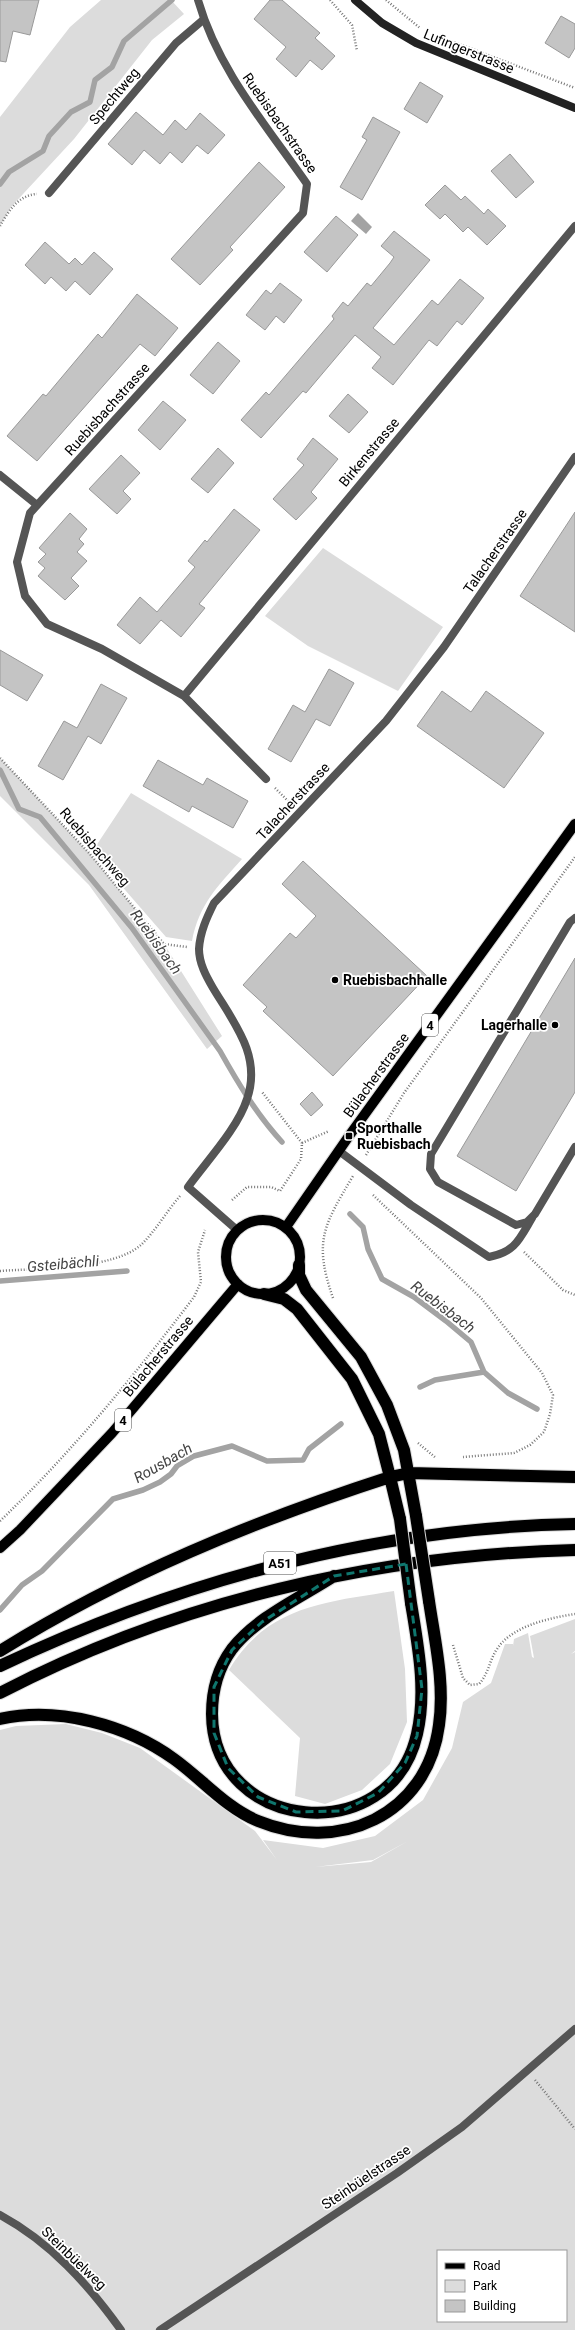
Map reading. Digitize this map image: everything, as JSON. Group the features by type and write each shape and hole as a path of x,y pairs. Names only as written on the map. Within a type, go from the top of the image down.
{"highway":[{"path":"0,1720 20,1717 54,1717 103,1725 133,1736 159,1750 230,1804 256,1820 298,1833 326,1834 353,1829 381,1816 405,1796 423,1771 430,1757 439,1727 441,1694 429,1601 409,1473 394,1420 377,1384 361,1357 306,1290 299,1275 299,1265"},
{"path":"264,1294 284,1299 297,1309 352,1379 379,1434 400,1519 418,1645 421,1704 417,1736 406,1763 388,1785 366,1801 354,1807 323,1814 284,1809 258,1797 236,1779 228,1768 214,1733 212,1703 214,1687 229,1655 251,1630 334,1576"},
{"path":"0,1651 118,1585 198,1548 390,1477 409,1473 575,1477"},
{"name":"A51","path":"0,1666 88,1626 137,1607 182,1591 278,1564 411,1537 465,1530 575,1524"},
{"name":"A51","path":"0,1693 77,1657 166,1623 235,1600 334,1576 444,1559 575,1550"}],"main road":[{"name":"Lufingerstrasse","path":"358,2 382,23 416,43 575,108"},
{"name":"Bülacherstrasse","path":"286,1227 339,1151 575,824"},
{"path":"261,1219 270,1220 286,1227 298,1244 299,1265 289,1283 282,1289 264,1294 254,1293 238,1284 229,1272 225,1257 229,1242 237,1230 252,1221 261,1219"},
{"name":"Bülacherstrasse","path":"0,1548 20,1530 112,1433 238,1284"}],"street":[{"name":"Ruebisbachstrasse","path":"198,0 203,20 234,82 308,184 303,214 30,513 17,562 25,596 48,624 102,649 184,696 266,779"},
{"name":"Spechtweg","path":"49,193 176,43 203,20"},
{"name":"Birkenstrasse","path":"184,696 575,226"},
{"name":"Talacherstrasse","path":"188,1187 240,1116 247,1099 252,1079 247,1046 204,973 199,949 204,924 214,903 300,814 386,721 444,647 575,457"},
{"path":"0,475 37,505"},
{"path":"535,1214 527,1222 516,1225 438,1182 430,1169 431,1154 570,922 575,918"},
{"path":"339,1151 411,1205 489,1257 504,1254 517,1244 575,1147"},
{"path":"188,1187 237,1230"},
{"name":"Steinbüelstrasse","path":"160,2330 397,2173 462,2127 575,2029"},
{"name":"Steinbüelweg","path":"0,2215 17,2224 50,2249 98,2298 121,2330"}],"path":[{"path":"330,0 352,25 358,51"},
{"path":"386,0 422,30"},
{"path":"444,38 575,88"},
{"path":"0,226 11,207 30,194 49,193"},
{"name":"Ruebisbachweg","path":"0,758 90,854 164,944 199,949"},
{"path":"266,779 300,814"},
{"path":"327,1221 352,1176 404,1093 575,857"},
{"path":"232,1200 247,1187 271,1187 280,1191 301,1159 302,1143 252,1079"},
{"path":"302,1143 329,1131"},
{"path":"352,1176 357,1180"},
{"path":"0,1271 82,1265 108,1260 131,1252 142,1243 188,1187"},
{"path":"367,1189 481,1298 542,1373 553,1395 550,1414 544,1432 530,1445 514,1453 458,1458"},
{"path":"0,1521 43,1480 93,1424 194,1297 201,1282 198,1252 205,1230"},
{"path":"517,1244 564,1290 575,1295"},
{"path":"436,1458 443,1458"},
{"path":"452,1644 463,1678 470,1685 479,1684 487,1676 497,1650 509,1635 575,1614"},
{"path":"528,2071 575,2129"}],"highlighted area":[{"path":"406,1564 422,1689 417,1736 405,1763 378,1793 342,1811 296,1812 258,1797 228,1768 214,1733 214,1687 232,1650 262,1622 334,1576"}],"green space":[{"path":"101,0 171,0 184,14 152,40 74,139 11,207 0,226 0,117 70,27"},
{"path":"323,548 443,627 398,691 308,646 265,616"},
{"path":"0,758 90,854 164,944 222,1036 207,1049 89,885 0,796"},
{"path":"131,793 242,859 211,896 199,916 192,941 166,937 92,852"},
{"path":"394,1591 405,1669 407,1722 390,1764 362,1790 325,1804 295,1796 300,1738 229,1670 244,1648 262,1632 281,1619 301,1610 323,1604"},
{"path":"575,1619 575,1651 571,1654 575,1652 575,2330 0,2330 0,1730 16,1726 66,1724 102,1733 140,1748 255,1831 277,1860 263,1840 323,1848 375,1836 423,1800 452,1748 463,1702 491,1683 505,1644 513,1644 513,1646 514,1639 528,1633 532,1657 534,1658 530,1636","holes":["408,1841 371,1862 315,1867 373,1860"]}],"shaded area":[{"path":"358,213 372,227 366,234 351,221"}],"building":[{"path":"0,0 39,0 30,35 13,31 6,62 0,61"},
{"path":"270,0 282,0 320,33 315,38 335,56 322,70 310,60 296,77 276,59 286,47 254,19"},
{"path":"561,16 575,24 575,48 569,58 545,43"},
{"path":"420,82 443,96 427,123 404,109"},
{"path":"136,112 163,135 175,120 186,130 200,113 225,135 208,154 197,145 182,163 170,152 160,164 144,150 132,165 108,144"},
{"path":"373,117 400,132 362,200 340,187 367,140 362,137"},
{"path":"510,154 534,182 516,198 491,171"},
{"path":"259,162 285,187 230,247 233,250 200,285 171,259"},
{"path":"445,185 461,200 465,196 484,214 488,209 506,226 487,245 468,227 463,232 445,214 440,219 425,205"},
{"path":"336,216 358,235 327,272 304,252"},
{"path":"394,231 430,260 373,328 394,345 432,300 438,305 460,279 484,298 462,325 457,321 437,346 429,340 393,385 372,368 381,357 355,335 306,393 303,391 261,438 241,420 266,392 269,395 334,319 332,316 343,302 348,306 367,283 371,286 390,263 394,257 381,246"},
{"path":"45,242 69,264 75,258 82,265 94,252 113,269 90,295 75,281 66,291 51,277 45,284 25,265"},
{"path":"280,283 302,300 284,323 276,316 265,330 246,315 266,290 271,294"},
{"path":"137,294 178,328 155,356 140,344 37,461 7,436 43,394 46,396 98,334 102,338"},
{"path":"218,342 240,361 213,394 190,375"},
{"path":"348,394 368,412 349,433 329,416"},
{"path":"163,401 186,420 160,450 138,430"},
{"path":"313,438 338,459 311,492 317,498 296,520 273,499 304,465 297,459"},
{"path":"218,448 234,463 208,493 191,479"},
{"path":"121,455 140,473 123,491 131,499 117,514 89,489"},
{"path":"234,509 260,530 199,604 205,608 181,637 161,620 140,644 117,625 140,597 157,612 195,567 188,561 205,540 207,542"},
{"path":"575,512 575,632 520,596"},
{"path":"70,513 87,529 79,539 84,544 77,552 87,561 71,578 79,586 65,600 38,576 45,568 38,562 46,554 39,548"},
{"path":"0,650 43,675 27,701 0,685"},
{"path":"329,669 354,683 330,726 316,719 291,762 268,749 293,705 305,712"},
{"path":"101,684 127,698 101,744 88,736 63,780 38,766 64,721 77,728"},
{"path":"442,691 471,712 486,691 544,733 504,788 417,726"},
{"path":"158,760 203,785 207,778 248,801 233,828 192,806 189,812 143,786"},
{"name":"Ruebisbachhalle","path":"303,861 427,976 333,1076 263,1011 267,1007 243,985 290,933 296,938 316,916 282,884"},
{"name":"Lagerhalle","path":"575,958 575,1092 516,1191 457,1156"},
{"path":"312,1092 323,1105 311,1116 300,1104"}],"waterway":[{"name":"Ruebisbach","path":"0,184 9,172 43,151 49,136 71,112 90,102 95,80 112,67 124,41 172,0"},
{"name":"Ruebisbach","path":"0,770 19,809 40,817 132,928 220,1051 256,1110 282,1142"},
{"name":"Ruebisbach","path":"350,1214 363,1227 368,1249 382,1279 414,1297 446,1321 471,1342 484,1372 508,1393 537,1409"},
{"name":"Gsteibächli","path":"0,1281 127,1271"},
{"name":"Rousbach","path":"420,1387 435,1380 484,1372"},
{"name":"Rousbach","path":"0,1610 22,1585 42,1571 113,1499 143,1490 160,1482 171,1474 177,1466 194,1456 232,1446 267,1461 303,1460 309,1449 341,1424"}],"place":[{"name":"Ruebisbachhalle","path":"335,980"},
{"name":"Lagerhalle","path":"555,1025"},
{"name":"Sporthalle Ruebisbach","path":"349,1136"}]}
